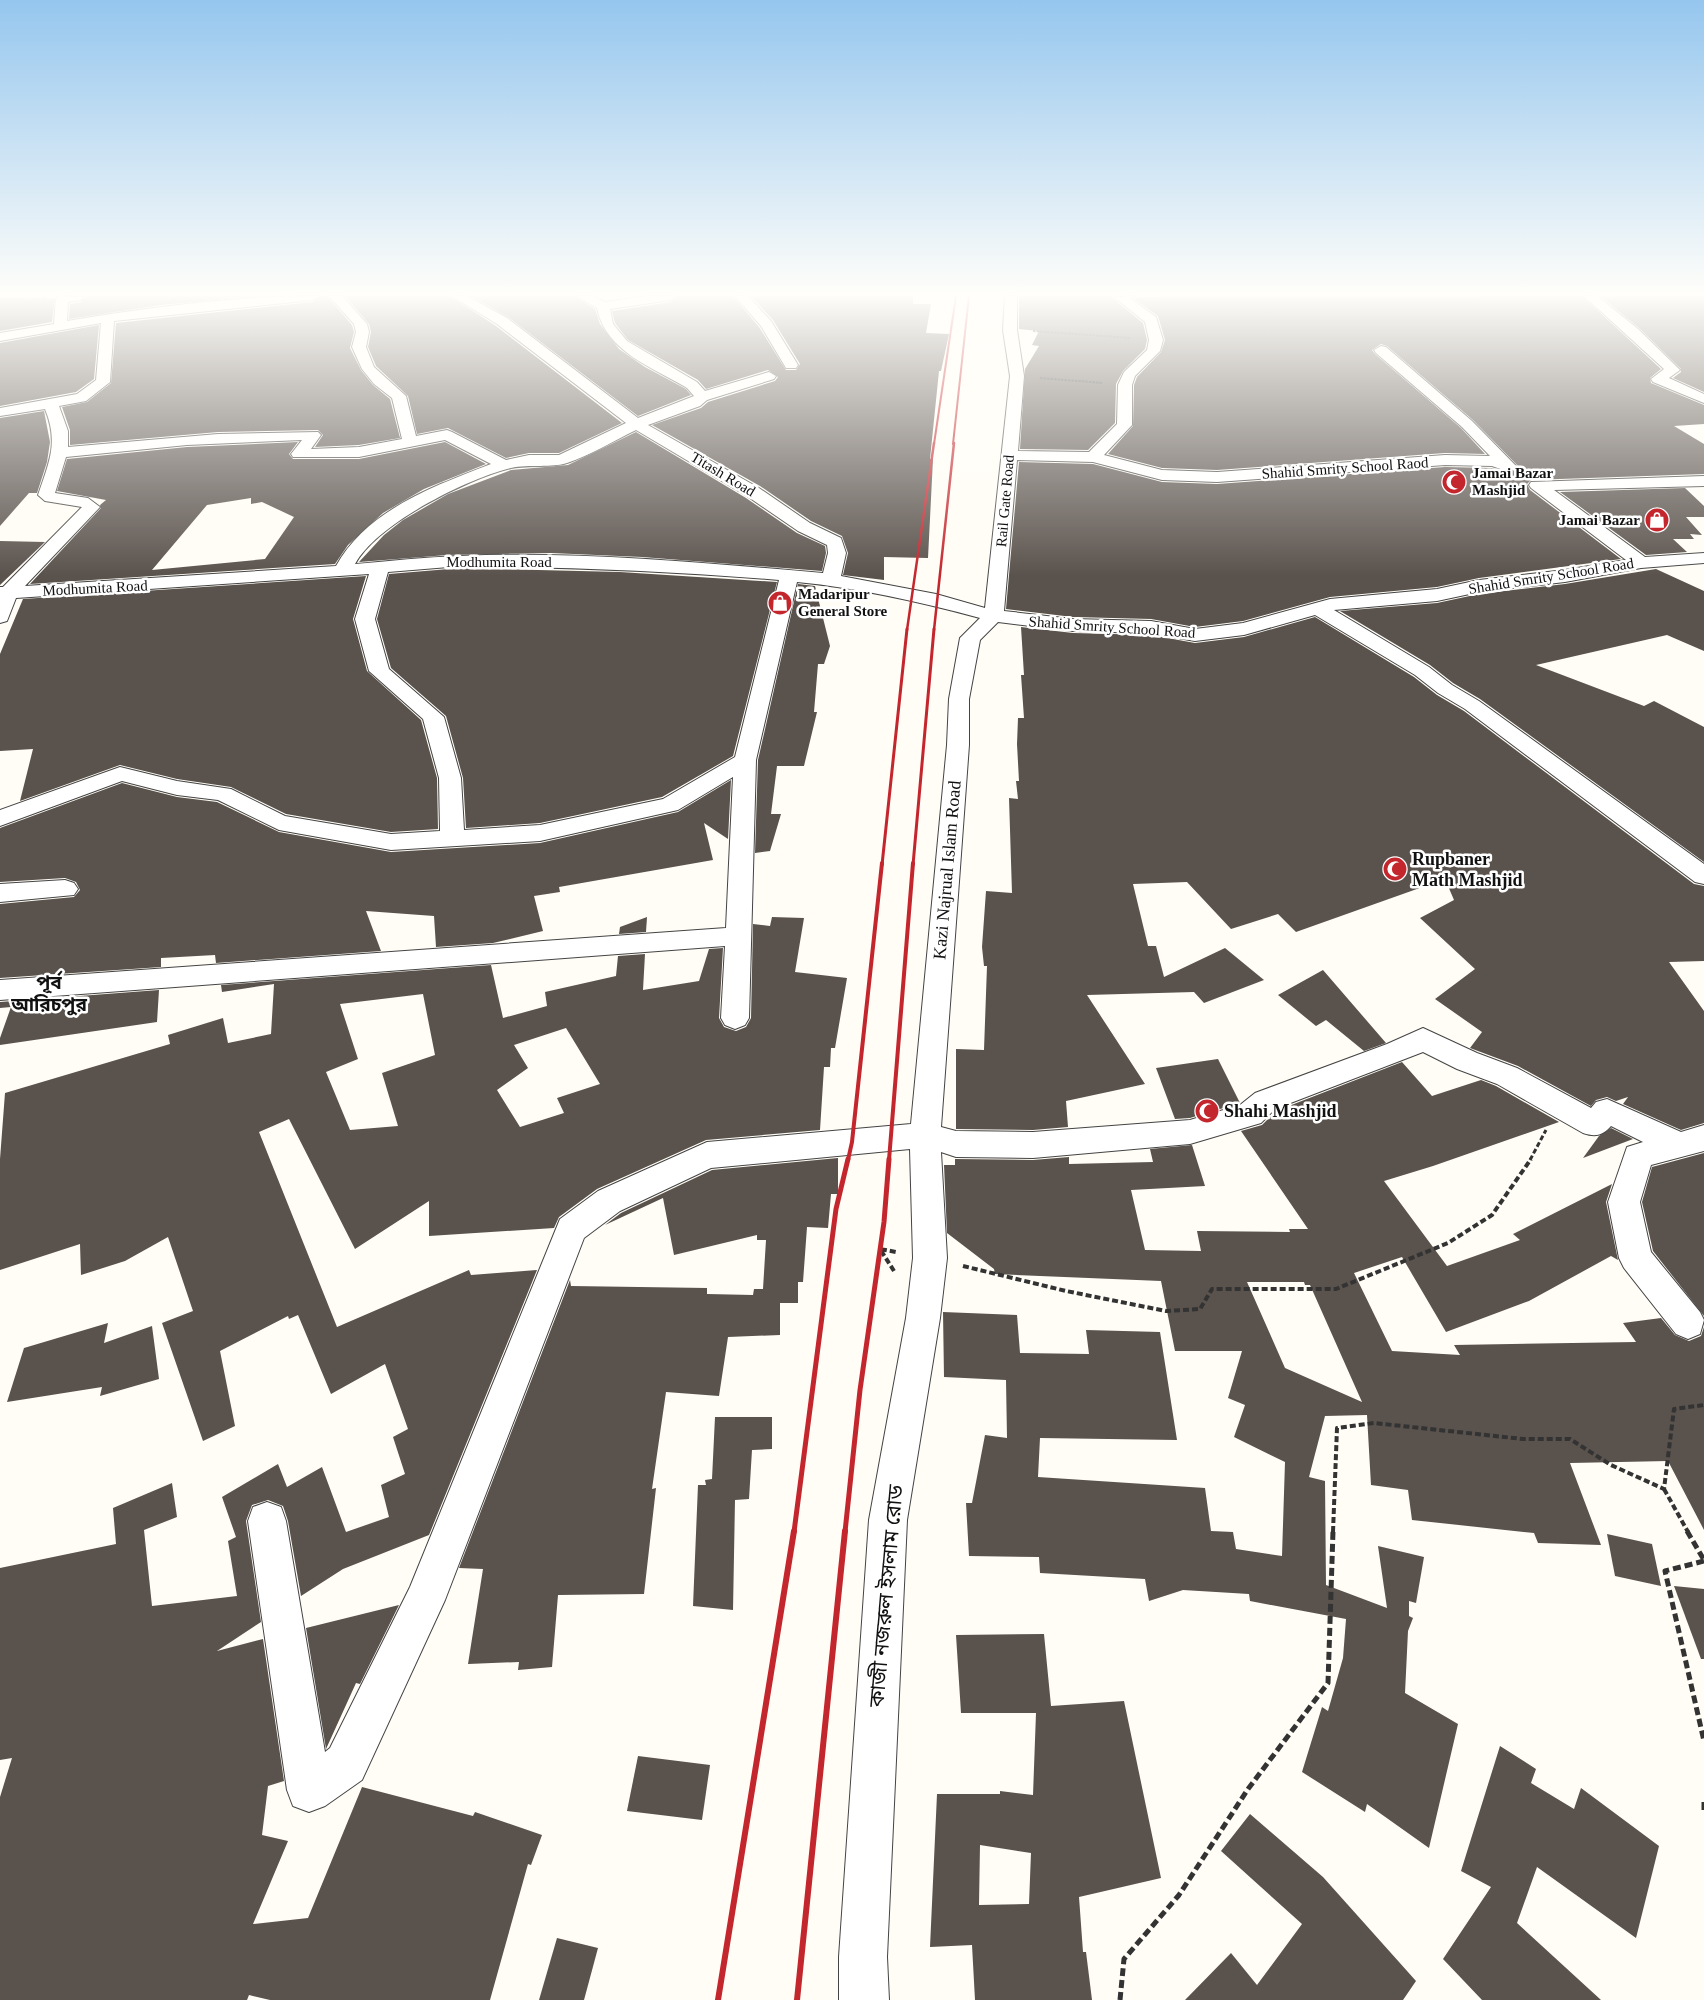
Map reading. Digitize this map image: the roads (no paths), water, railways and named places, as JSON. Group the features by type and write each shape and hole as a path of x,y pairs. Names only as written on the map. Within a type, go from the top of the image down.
{"street":[{"path":"0,412 80,398 92,389"},
{"path":"389,389 399,396 410,442"},
{"name":"Titash Road","path":"591,389 636,424 695,457 804,527 835,542 837,552 831,580"},
{"path":"696,389 702,396"},
{"path":"342,571 353,551 374,530 432,493 504,465 529,460 562,460 636,424 694,403 702,396 724,389"},
{"name":"Rail Gate Road","path":"994,616 1015,389"},
{"path":"1093,457 1124,425 1125,389"},
{"path":"1427,389 1467,424 1509,467"},
{"path":"1682,389 1704,399"},
{"path":"0,617 4,593 92,507 81,501 51,499 46,495 61,454 61,425 51,404"},
{"path":"61,454 146,442 235,436 313,435 299,454 359,452 447,435 504,465"},
{"name":"Shahid Smrity School Raod","path":"1008,455 1093,457 1162,475 1216,477 1445,460 1494,461 1509,467"},
{"name":"Shahid Smrity School Road","path":"1509,467 1537,484 1641,563"},
{"path":"1537,484 1704,481"},
{"path":"1641,563 1703,559"},
{"name":"Modhumita Road","path":"4,593 342,571 460,561 573,562 690,567 831,580 936,600 994,616"},
{"name":"Shahid Smrity School Road","path":"994,616 1073,625 1151,627 1195,635 1244,629 1330,606 1437,595 1479,586 1565,576 1641,563"},
{"path":"380,568 365,619 379,671 433,717 450,778 452,838"},
{"path":"735,1018 745,760 789,577"},
{"path":"1318,609 1422,670 1704,876"},
{"name":"Kazi Najrual Islam Road","path":"925,1135 958,745 959,699 970,638 994,616"},
{"path":"0,818 120,774 177,788 223,794 279,822 391,842 540,833 670,805 745,760"},
{"path":"0,893 65,889"},
{"path":"0,990 737,936"},
{"path":"266,1521 309,1790 346,1764 425,1600 571,1229 609,1201 707,1155 925,1135 956,1144 1033,1145 1190,1132 1250,1114 1265,1102 1397,1052 1423,1039 1467,1061 1507,1076 1594,1124 1607,1111 1691,1141"},
{"name":"কাজী নজরুল ইসলাম রোড","path":"864,2000 862,1957 888,1520 923,1318 930,1258 925,1135"},
{"path":"1688,1323 1636,1258 1624,1202 1638,1156 1691,1141"}],"railway":[{"path":"934,444 942,389"},
{"path":"953,444 959,389"},
{"path":"907,630 934,443"},
{"path":"934,630 954,443"},
{"path":"882,865 907,629"},
{"path":"913,865 934,629"},
{"path":"848,1160 852,1142 882,863"},
{"path":"889,1160 913,863"},
{"path":"794,1532 836,1209 848,1159"},
{"path":"845,1532 860,1390 884,1222 889,1159"},
{"path":"718,2000 794,1531"},
{"path":"797,2000 845,1531"}],"place":[{"name":"Jamai Bazar Mashjid","path":"1454,482"},
{"name":"Jamai Bazar","path":"1657,520"},
{"name":"Madaripur General Store","path":"780,603"},
{"name":"Rupbaner Math Mashjid","path":"1395,869"},
{"name":"Shahi Mashjid","path":"1207,1111"}],"district":[{"name":"পূর্ব আরিচপুর","path":"49,993"}]}
